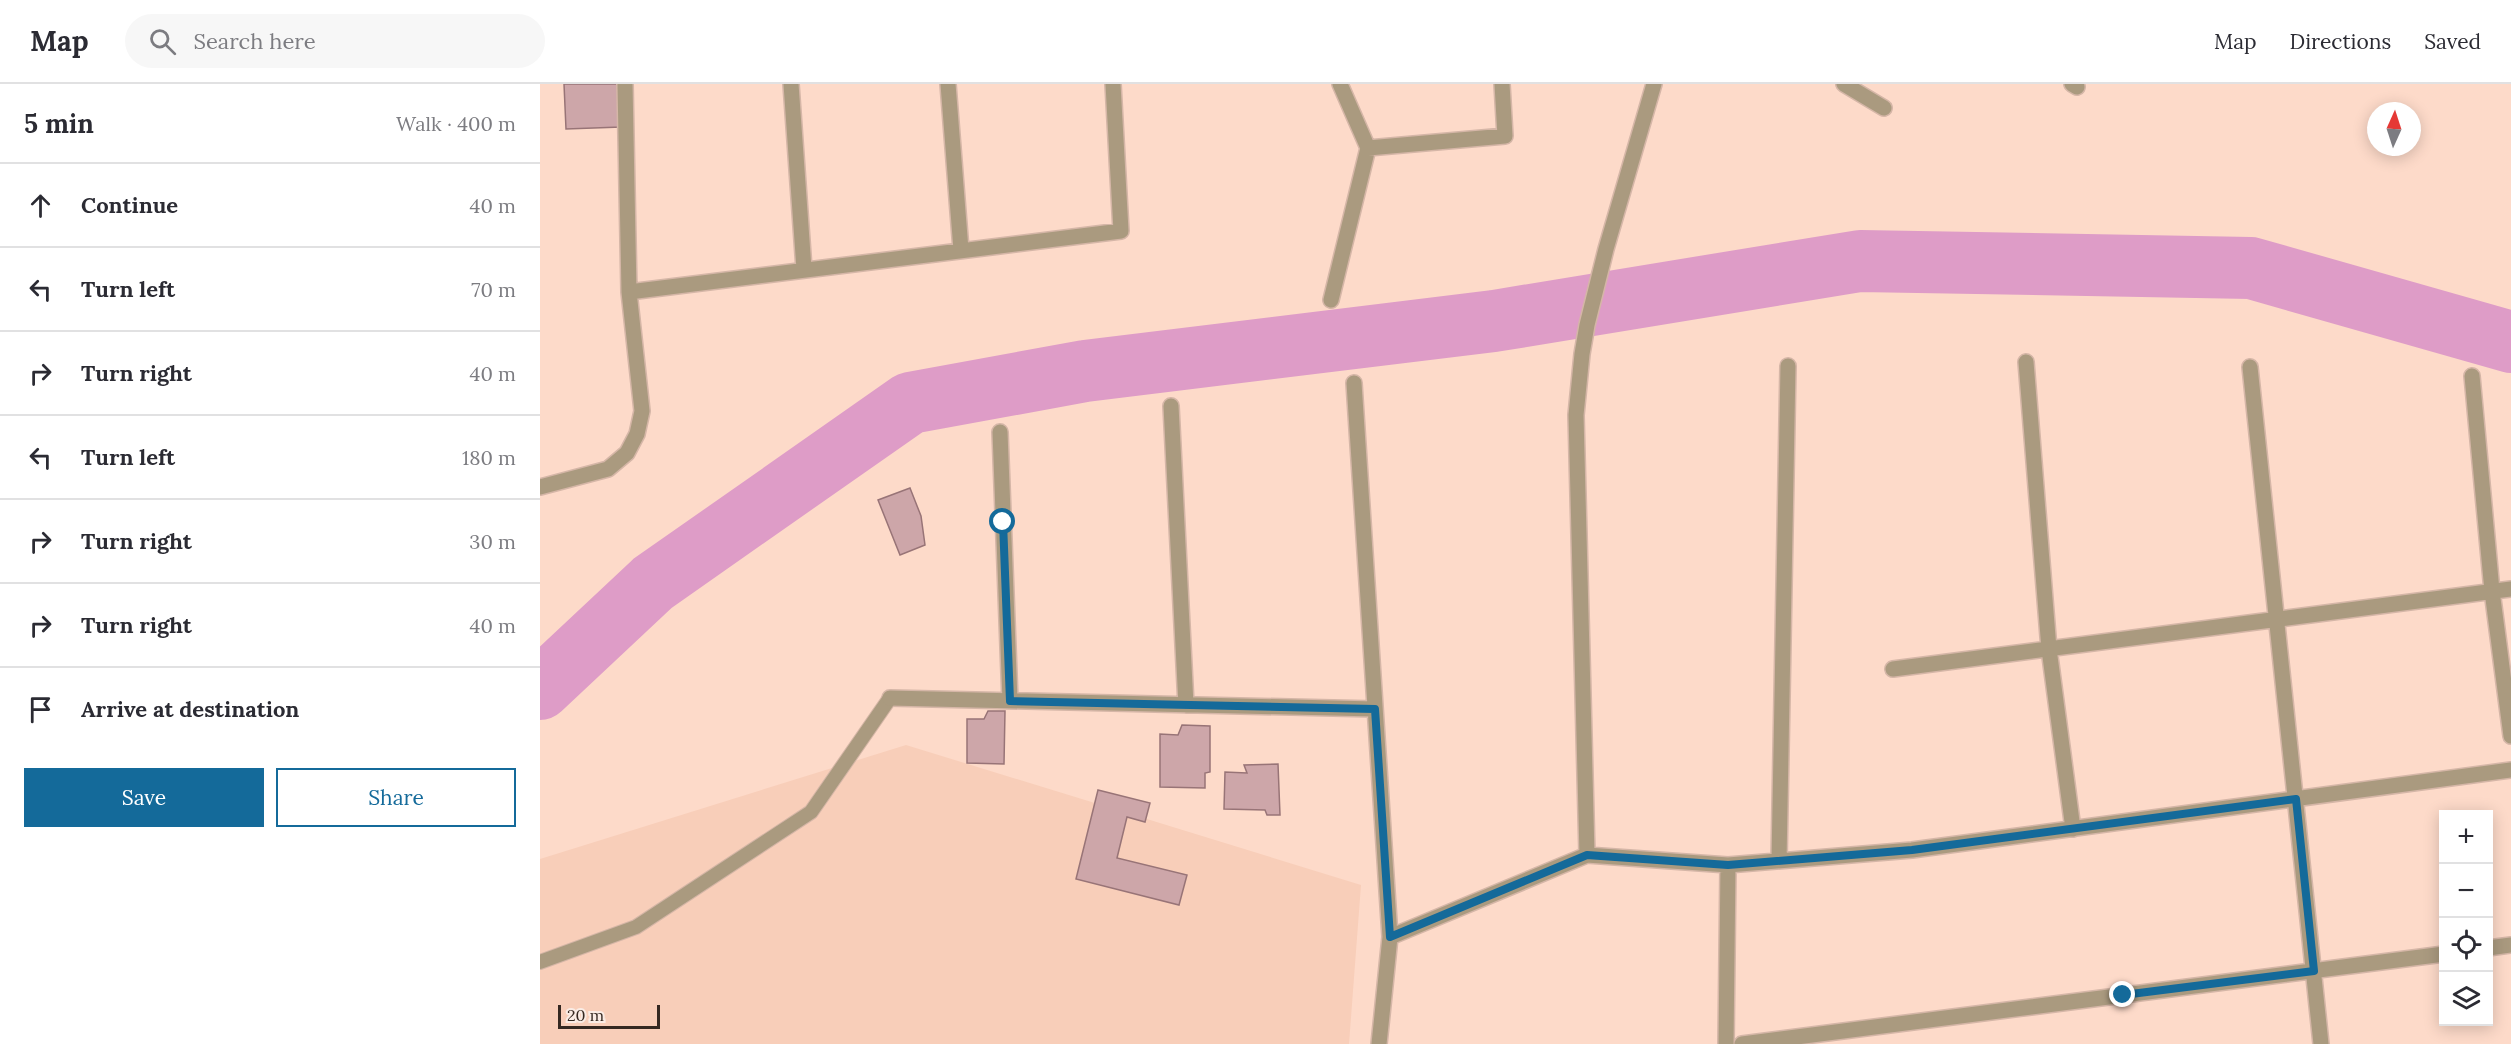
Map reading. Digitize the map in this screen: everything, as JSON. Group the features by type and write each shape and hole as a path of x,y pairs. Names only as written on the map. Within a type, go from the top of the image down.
{"street":[{"path":"540,487 608,469 627,453 637,434 642,411 629,292 625,84"},
{"path":"791,84 804,269"},
{"path":"948,84 961,250"},
{"path":"629,292 1121,231 1113,84"},
{"path":"1331,300 1368,148 1340,84"},
{"path":"1368,148 1505,136 1502,84"},
{"path":"1587,855 1576,415 1582,354 1606,249 1654,84"},
{"path":"1844,84 1884,108"},
{"path":"2026,362 2049,649 2073,829"},
{"path":"1779,861 1788,366"},
{"path":"2250,368 2321,1044"},
{"path":"2472,376 2492,591 2511,736"},
{"path":"1354,383 1390,937 1379,1044"},
{"path":"1171,406 1186,705"},
{"path":"1000,432 1010,701"},
{"path":"1893,669 2511,589"},
{"path":"890,698 1375,709"},
{"path":"1390,937 1587,855 1728,865 1912,850 2511,770"},
{"path":"1726,1044 1728,865"},
{"path":"2493,947 2511,945"},
{"path":"1742,1044 2439,955"}],"lane":[{"path":"540,962 636,927 811,812 890,698"}],"shaded area":[{"path":"906,745 1361,885 1349,1044 540,1044 540,859"}],"building":[{"path":"564,84 620,84 621,127 566,129"},
{"path":"910,488 921,516 925,545 900,555 878,500"},
{"path":"988,711 1005,711 1004,764 967,763 967,719 984,719"},
{"path":"1182,725 1210,726 1210,772 1205,773 1205,788 1160,787 1160,734 1178,735"},
{"path":"1278,764 1280,815 1267,815 1265,810 1224,809 1225,772 1247,773 1244,765"},
{"path":"1098,790 1150,803 1145,822 1127,817 1117,858 1187,875 1179,905 1076,879"}],"waterway":[{"path":"540,689 653,583 910,403 1085,371 1494,321 1860,261 2251,268 2511,342"}],"route":[{"path":"1003,522 1010,701 1375,709 1390,937 1587,855 1728,865 1912,850 2296,799 2314,971 2123,995"}]}
